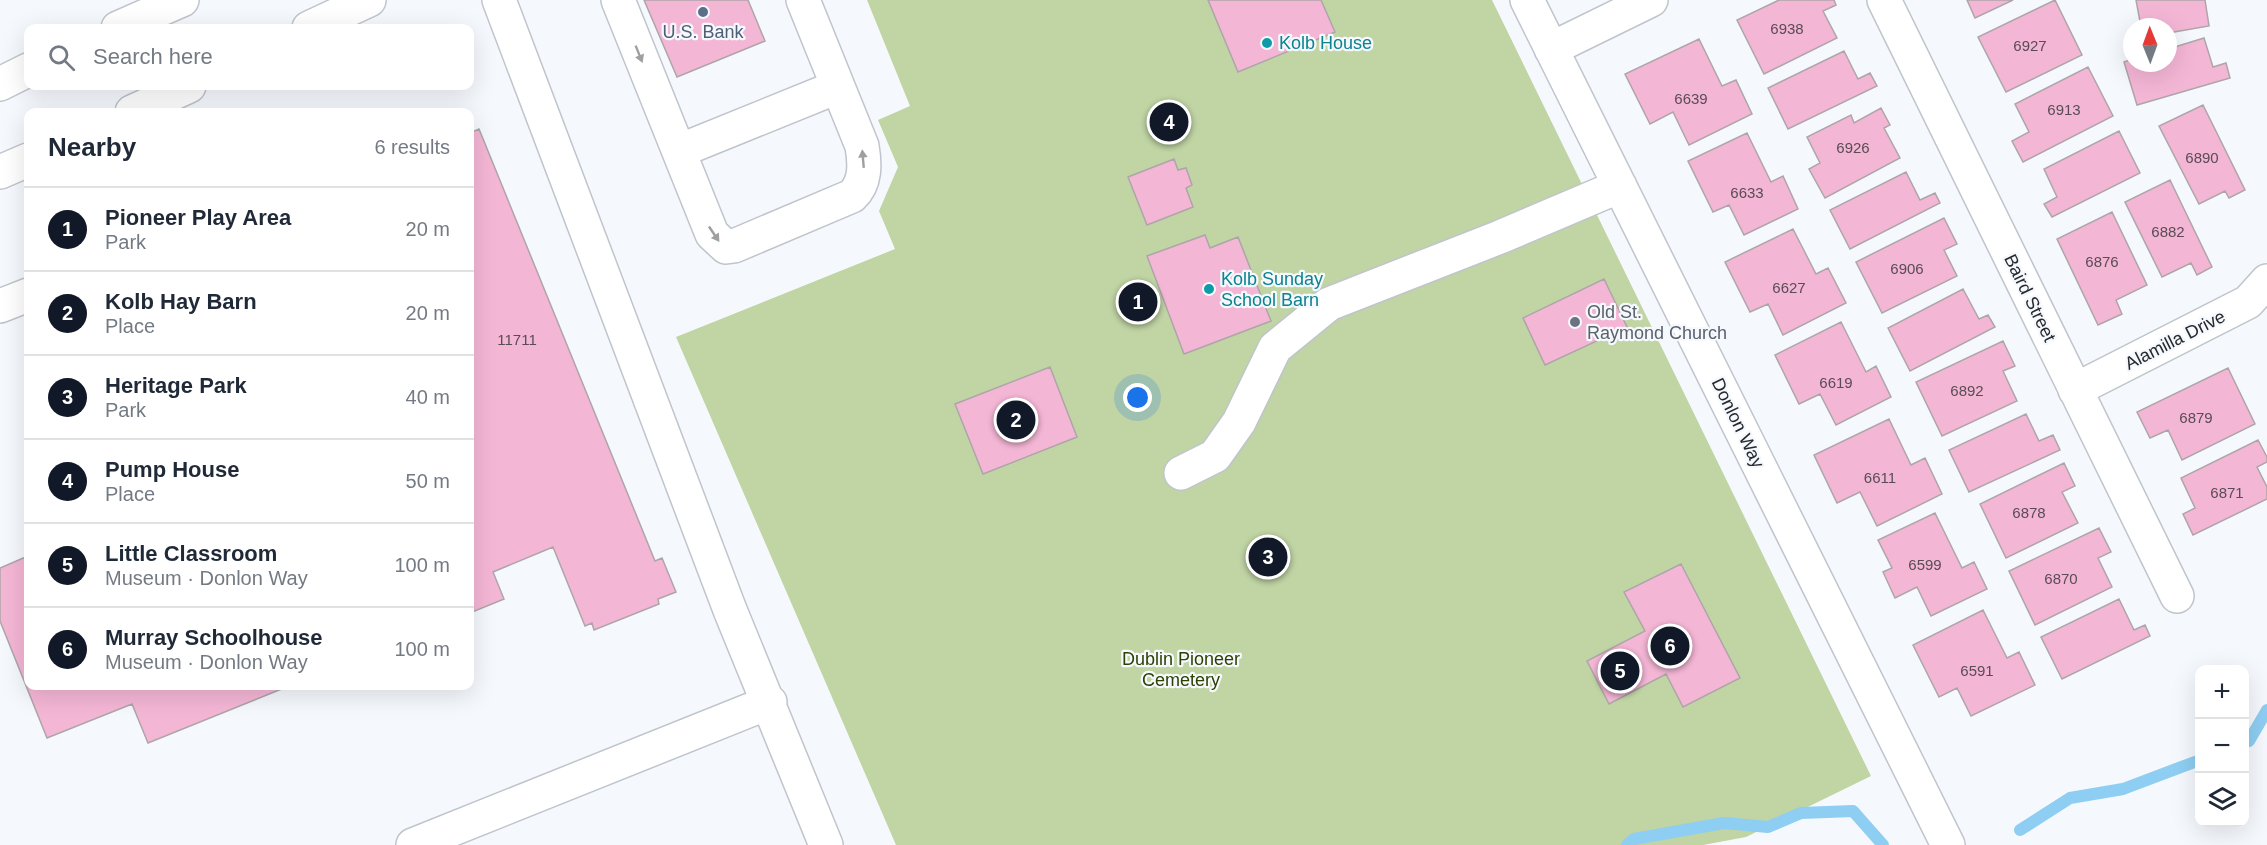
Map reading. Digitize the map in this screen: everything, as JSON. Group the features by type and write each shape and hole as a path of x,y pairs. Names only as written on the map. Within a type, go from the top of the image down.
{"street":[{"path":"124,20 182,0"},
{"path":"318,24 369,0"},
{"path":"499,0 730,610 770,702 826,845"},
{"path":"618,0 712,234 726,246 734,246 852,196 858,190 865,163 862,146 803,0"},
{"name":"Donlon Way","path":"1527,0 1948,845"},
{"path":"1551,49 1651,0"},
{"name":"Baird Street","path":"1884,0 2177,597"},
{"path":"0,84 24,72"},
{"path":"679,151 837,87"},
{"path":"141,108 169,95"},
{"path":"0,172 24,162"},
{"path":"1181,473 1215,456 1239,422 1275,348 1329,304 1500,237 1620,186"},
{"name":"Alamilla Drive","path":"2075,390 2248,302 2267,281"},
{"path":"0,306 24,297"},
{"path":"413,845 770,702"}],"green space":[{"name":"Dublin Pioneer Cemetery","path":"867,0 1492,0 1871,776 1746,837 1703,845 896,845 676,337 895,249 879,211 898,167 878,120 910,106"}],"building":[{"path":"644,0 748,0 765,41 677,77"},
{"name":"Kolb House","path":"1208,0 1321,0 1335,32 1238,72"},
{"path":"1779,0 1834,0 1836,5 1823,11 1837,38 1764,74 1737,20"},
{"path":"1967,0 2013,0 1975,18"},
{"path":"2055,0 2082,55 2006,92 1978,37"},
{"path":"2136,0 2205,0 2209,26 2177,31 2177,18 2139,18"},
{"path":"2204,38 2213,67 2226,63 2230,78 2137,105 2127,72 2177,72 2177,46"},
{"path":"1699,39 1722,86 1736,80 1752,114 1689,145 1673,112 1650,124 1625,74"},
{"path":"1844,51 1858,79 1870,73 1877,86 1788,129 1768,88"},
{"path":"2088,67 2113,116 2023,162 2012,141 2029,132 2015,104"},
{"path":"2203,105 2245,190 2229,198 2225,191 2199,204 2159,126"},
{"path":"1881,108 1890,125 1884,128 1900,158 1825,198 1809,169 1820,163 1807,137 1851,115 1854,123"},
{"path":"1172,113 1177,127 1165,131 1160,117"},
{"path":"479,129 655,561 662,558 676,592 658,599 659,604 594,630 592,623 585,626 553,547 493,572 504,599 474,611 474,131"},
{"path":"2119,131 2140,173 2052,217 2044,204 2057,197 2044,169"},
{"path":"1747,133 1771,182 1783,176 1798,209 1744,235 1729,205 1713,212 1688,161"},
{"path":"1174,159 1178,170 1186,168 1192,185 1186,188 1193,207 1147,225 1128,177"},
{"path":"1906,172 1920,200 1935,193 1940,203 1850,249 1830,210"},
{"path":"2170,180 2212,267 2197,275 2191,263 2162,277 2125,202"},
{"path":"2112,212 2147,285 2116,300 2122,314 2098,325 2057,239"},
{"path":"1944,218 1957,244 1944,250 1957,276 1882,313 1856,262"},
{"path":"1793,229 1816,274 1828,268 1846,303 1783,335 1768,304 1750,312 1725,262"},
{"name":"Kolb Sunday School Barn","path":"1205,235 1210,248 1238,237 1271,321 1184,354 1147,256"},
{"name":"Old St. Raymond Church","path":"1604,279 1627,327 1545,365 1523,318"},
{"path":"1963,289 1979,319 1988,315 1995,327 1910,371 1888,328"},
{"path":"1841,322 1866,372 1876,366 1891,397 1836,425 1820,394 1799,404 1775,355"},
{"path":"2003,341 2015,366 2003,371 2017,401 1942,436 1916,382"},
{"path":"1050,367 1077,437 983,474 955,404"},
{"path":"2228,368 2255,424 2182,460 2168,430 2150,438 2137,412"},
{"path":"2026,414 2039,441 2053,435 2060,450 1969,492 1949,450"},
{"path":"1889,419 1911,465 1925,458 1942,494 1877,526 1860,492 1837,503 1814,455"},
{"path":"2258,440 2267,457 2267,462 2257,467 2267,487 2267,499 2193,535 2183,514 2195,508 2181,478"},
{"path":"2064,463 2075,486 2062,492 2078,523 2006,558 1980,504"},
{"path":"1935,513 1962,568 1974,562 1987,589 1931,616 1917,587 1895,598 1883,572 1892,568 1878,540"},
{"path":"2099,528 2111,552 2098,558 2112,587 2035,625 2009,571"},
{"path":"24,558 24,681 0,621 0,568"},
{"path":"1681,564 1740,678 1683,707 1666,674 1609,704 1587,661 1645,631 1624,592"},
{"path":"2119,599 2134,630 2145,625 2150,636 2062,679 2041,637"},
{"path":"1983,610 2007,658 2019,652 2035,685 1971,716 1957,688 1939,697 1913,645"},
{"path":"28,690 279,690 148,743 132,704 47,738"}],"waterway":[{"path":"2249,741 2267,710"},
{"path":"2020,830 2070,798 2123,789 2195,762"},
{"path":"1627,845 1634,839 1724,823 1768,827 1801,813 1853,811 1883,845"}],"place":[{"name":"U.S. Bank","path":"703,12"},
{"name":"Kolb House","path":"1267,43"},
{"name":"Pump House","path":"1169,122"},
{"name":"Kolb Sunday School Barn","path":"1209,289"},
{"name":"Pioneer Play Area","path":"1138,302"},
{"name":"Old St. Raymond Church","path":"1575,322"},
{"name":"Kolb Hay Barn","path":"1016,420"},
{"name":"Heritage Park","path":"1268,557"},
{"name":"Murray Schoolhouse","path":"1670,646"},
{"name":"Little Classroom","path":"1620,671"}]}
